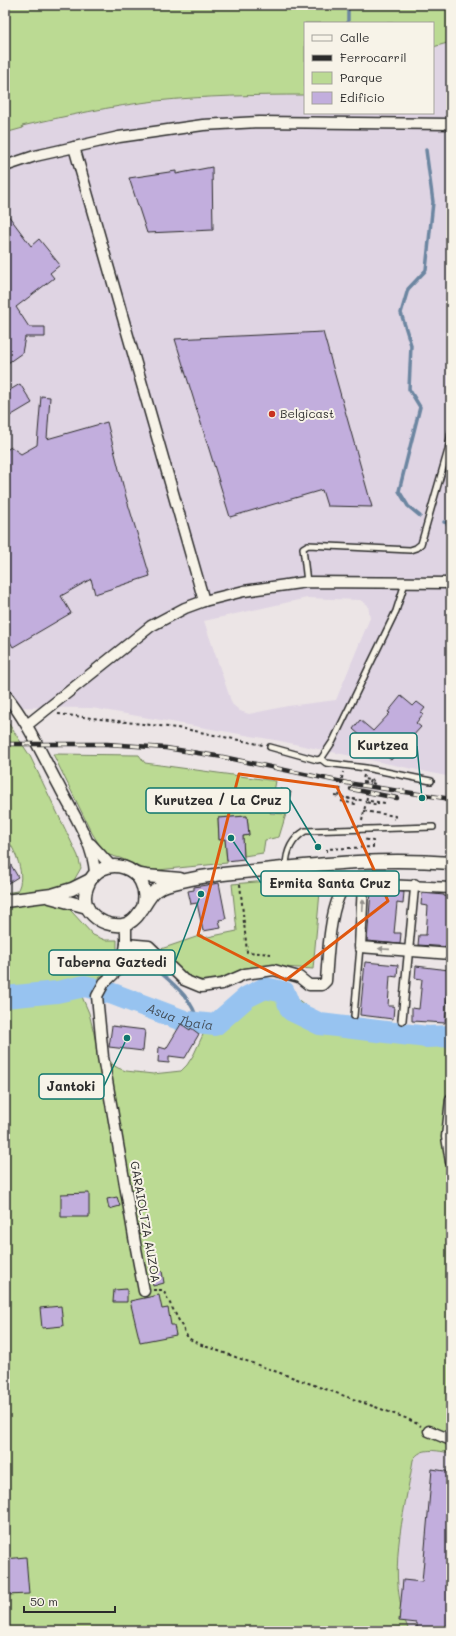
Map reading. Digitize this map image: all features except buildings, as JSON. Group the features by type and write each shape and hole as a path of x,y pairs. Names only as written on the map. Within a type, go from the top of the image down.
{"street":[{"path":"5,166 35,156 118,137 203,125 259,122 451,124"},
{"path":"74,147 204,600"},
{"path":"27,726 151,626 204,600 244,591 307,582 451,583"},
{"path":"5,694 27,726 87,839 98,854 111,866"},
{"path":"87,839 95,865 93,876 86,888 85,897 87,907 92,915 100,922 110,925 126,925 137,916 155,891 174,883 286,867 356,861 411,860 451,862"},
{"path":"5,901 52,895 72,889 102,869 111,866 120,866 135,874 141,881 145,899 142,908"},
{"path":"135,874 176,879 197,879"},
{"path":"126,925 126,944 149,946 184,980 201,987 222,984 245,974 274,970 299,978 309,985 322,985 326,981 333,921 339,896 349,883 357,880 363,884 415,884 451,888"},
{"path":"363,884 360,947 451,954"},
{"path":"402,1020 415,884"},
{"path":"32,897 50,897 87,907"},
{"name":"GARAIOLTZA AUZOA","path":"126,944 123,961 118,970 104,983 97,996 103,1057 144,1291"},
{"path":"451,1099 447,1137 451,1162"},
{"path":"428,1431 451,1440"}],"lane":[{"path":"307,582 303,548 308,545 410,550 421,544 448,450 451,432"},
{"path":"321,759 333,741 396,611 405,583"},
{"path":"270,747 317,760 321,759 326,762 431,781"},
{"path":"286,867 286,856 292,843 297,836 305,831 433,827"},
{"path":"354,1016 360,947"}],"path":[{"path":"58,714 185,729 270,747"},
{"path":"340,797 356,800 355,804 341,802 340,797 343,772"},
{"path":"363,782 369,783 370,780"},
{"path":"335,796 378,805 378,802"},
{"path":"362,824 367,797"},
{"path":"370,800 385,804"},
{"path":"364,811 395,816 395,819 388,819"},
{"path":"362,820 369,820"},
{"path":"327,854 328,849 373,848 373,841 360,838"},
{"path":"240,882 247,952 271,954"},
{"name":"GARAIOLTZA AUZOA","path":"144,1291 163,1290 188,1338 199,1344 408,1419 428,1431"}],"highlighted area":[{"path":"239,774 337,787 388,901 286,980 198,935"}],"shaded area":[{"path":"451,42 451,777 280,741 92,708 5,707 5,133 22,128 21,126 79,112 155,101 235,96 304,95 304,114 434,114 434,47","holes":["307,598 360,600 368,605 370,618 336,700 288,706 249,714 240,711 232,704 204,621"]},
{"path":"429,1450 451,1453 451,1631 409,1631 401,1606 397,1569 398,1544 413,1460 416,1455 422,1451"}],"green space":[{"path":"5,5 451,5 451,42 434,47 434,22 304,22 304,95 212,97 139,103 39,122 22,126 23,128 5,133"},
{"path":"5,718 30,756 78,856 81,868 62,901 93,935 105,940 117,940 117,952 111,968 91,985 77,985 89,1013 96,1042 113,1065 126,1071 153,1074 181,1071 194,1054 207,1026 222,1009 232,1002 258,992 277,992 296,998 305,1005 317,1020 342,1030 432,1034 451,1033 451,1453 430,1450 420,1453 413,1460 401,1524 397,1567 398,1589 402,1610 409,1631 5,1631 5,893 17,891 21,878 16,855 5,836"},
{"path":"53,754 139,755 145,763 276,781 270,813 286,814 279,837 265,840 263,853 244,856 243,836 249,835 247,816 218,818 219,839 225,839 227,863 148,871 120,858 105,854 92,833"},
{"path":"268,881 277,882 276,890 320,892 313,969 269,966 238,973 211,982 192,978 173,966 163,954 161,949 202,935 203,938 237,931 232,884"}],"waterway":[{"path":"348,22 349,5"},
{"path":"420,516 408,506 399,491 420,407 409,389 411,345 401,313 408,289 426,270 433,202 426,150"},
{"path":"444,522 451,524"},
{"path":"154,967 175,985 187,999 192,1006 198,1023"},
{"name":"Asua Ibaia","path":"5,997 57,992 85,986 113,994 187,1022 215,1025 247,997 265,988 284,992 291,1010 320,1024 427,1037 451,1036"}],"railway":[{"path":"5,744 107,744 166,748 223,757 347,783 451,799"},
{"path":"351,789 397,798"}],"place":[{"name":"Belgicast","path":"272,414"},
{"name":"Kurtzea","path":"422,798"},
{"name":"Ermita Santa Cruz","path":"231,838"},
{"name":"Kurutzea / La Cruz","path":"318,847"},
{"name":"Taberna Gaztedi","path":"201,894"},
{"name":"Jantoki","path":"127,1038"}]}
